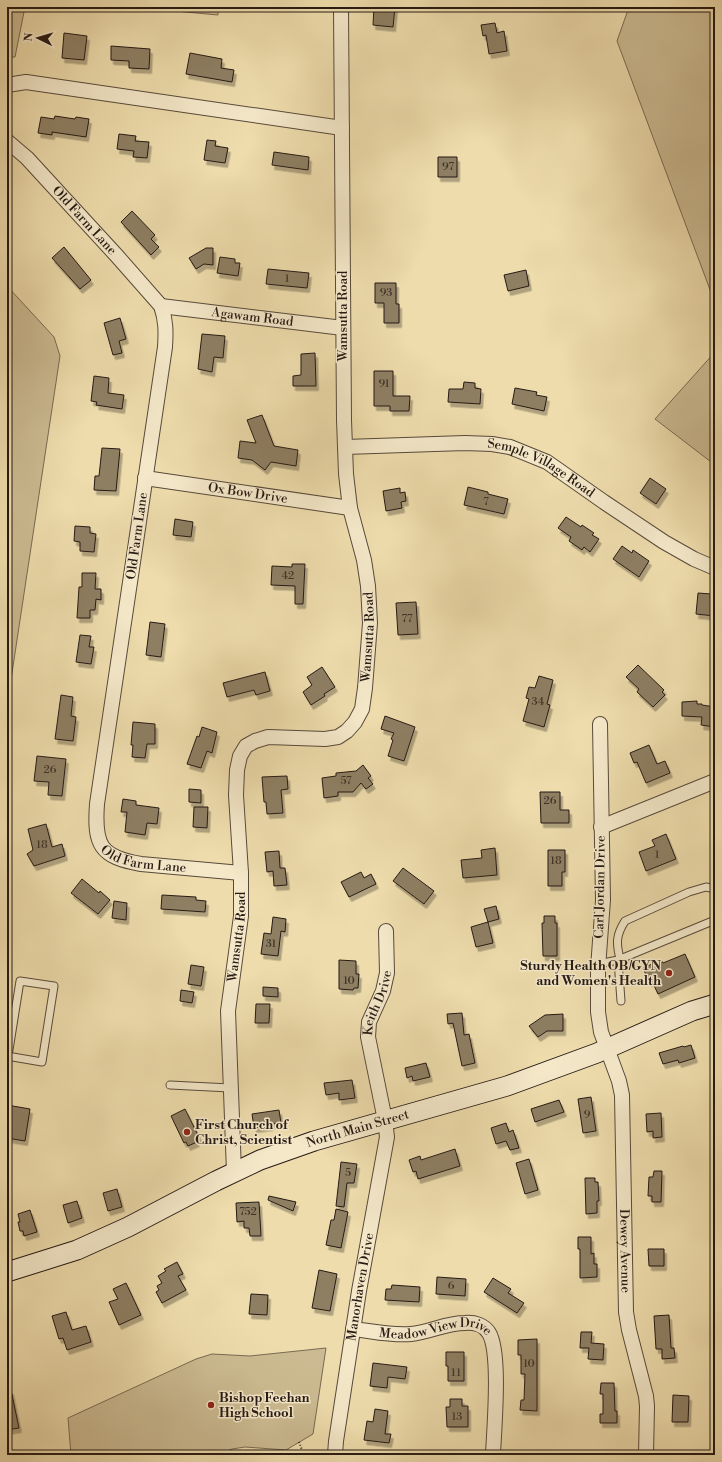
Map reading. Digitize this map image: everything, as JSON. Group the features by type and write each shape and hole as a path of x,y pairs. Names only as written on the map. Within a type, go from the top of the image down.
{"main road":[{"name":"North Main Street","path":"7,1272 77,1250 128,1227 260,1160 314,1141 507,1086 608,1048 692,1011 715,1004"}],"street":[{"name":"Wamsutta Road","path":"234,1172 228,1011 241,916 241,873 236,782 240,756 246,746 255,741 268,738 325,739 338,737 347,732 355,722 362,709 365,688 370,623 368,586 364,560 350,508 345,448 341,7"},
{"path":"7,85 26,82 342,128"},
{"name":"Old Farm Lane","path":"7,141 27,158 161,306 166,330 165,347 97,804 96,821 100,842 107,852 115,858 127,862 241,873"},
{"name":"Agawam Road","path":"161,306 343,328"},
{"name":"Semple Village Road","path":"345,448 465,443 492,444 510,447 547,462 664,542 694,560 715,568"},
{"name":"Ox Bow Drive","path":"145,478 350,508"},
{"name":"Carl Jordan Drive","path":"600,724 603,900 598,964 598,1012 601,1032 608,1048"},
{"path":"602,827 715,782"},
{"name":"Keith Drive","path":"386,932 387,973 383,992 369,1022 368,1037 386,1120"},
{"name":"Dewey Avenue","path":"608,1048 620,1081 622,1095 626,1312 629,1330 646,1396 646,1455"},
{"name":"Manorhaven Drive","path":"335,1455 354,1329 388,1137 386,1120"},
{"name":"Meadow View Drive","path":"354,1329 398,1335 412,1334 454,1323 466,1322 482,1327 488,1332 491,1339 495,1362 493,1455"}],"lane":[{"path":"621,1001 619,960 616,945 620,928 625,921 689,892 706,887 715,889"},
{"path":"598,964 619,960 715,920"},
{"path":"20,981 54,986 42,1062 7,1056 20,981"},
{"path":"170,1085 230,1088"}],"path":[{"path":"299,1442 304,1455"}],"shaded area":[{"path":"7,7 25,7 15,57 7,57"},
{"path":"132,7 218,7 218,15"},
{"path":"629,7 715,7 715,303 617,41"},
{"path":"7,286 54,337 60,356 7,706"},
{"path":"715,352 715,465 655,419"},
{"name":"Bishop Feehan High School","path":"326,1348 313,1434 286,1450 245,1447 232,1449 218,1455 71,1455 68,1418 196,1359 212,1354 250,1356"}],"building":[{"path":"374,7 395,7 393,27 373,25"},
{"path":"495,23 497,33 504,31 507,51 489,54 486,35 483,36 481,25"},
{"path":"64,33 87,36 84,60 62,58"},
{"path":"111,46 150,49 149,69 129,68 129,61 111,60"},
{"path":"190,53 222,59 221,68 234,70 232,82 186,74"},
{"path":"55,116 75,119 76,117 89,119 86,137 52,132 52,135 38,133 41,117 54,119"},
{"path":"119,134 136,136 135,141 149,142 147,158 133,157 134,151 117,149"},
{"path":"207,140 216,141 215,146 228,148 225,163 204,160"},
{"path":"274,152 309,157 308,170 272,165"},
{"path":"438,157 457,157 457,177 438,177"},
{"path":"132,211 155,235 151,239 159,247 151,255 121,222"},
{"path":"64,247 91,280 80,289 52,258"},
{"path":"206,248 213,248 213,265 204,264 196,269 189,258"},
{"path":"220,257 235,259 235,263 240,263 238,276 217,273"},
{"path":"268,269 309,273 307,288 266,284"},
{"path":"526,270 529,286 508,291 504,275"},
{"path":"375,283 396,283 396,304 399,304 399,323 384,323 384,303 375,303"},
{"path":"120,318 126,339 119,341 122,353 113,355 104,323"},
{"path":"202,334 225,336 223,358 214,357 212,372 198,369"},
{"path":"315,353 316,386 293,386 293,376 301,375 301,354"},
{"path":"374,371 393,371 393,396 410,396 409,411 390,411 390,406 374,406"},
{"path":"94,376 109,378 108,393 124,395 122,409 96,405 97,402 91,401"},
{"path":"464,382 475,383 475,388 481,389 480,404 448,402 449,389 463,389"},
{"path":"515,388 537,392 536,395 547,397 544,411 512,404"},
{"path":"262,415 274,446 298,450 296,466 271,462 265,470 252,460 238,458 240,441 256,443 247,420"},
{"path":"102,448 120,449 116,491 94,490 95,476 99,476"},
{"path":"650,478 666,489 656,504 640,493"},
{"path":"468,487 508,499 504,514 464,505"},
{"path":"400,488 400,493 405,492 406,501 401,502 402,508 386,511 383,491"},
{"path":"566,517 581,527 582,525 594,533 592,535 599,539 590,552 584,547 582,550 569,541 571,537 558,528"},
{"path":"175,519 193,522 191,537 173,535"},
{"path":"75,526 90,527 90,533 96,534 94,552 80,551 80,542 74,541"},
{"path":"622,546 632,553 633,550 649,561 639,577 613,559"},
{"path":"292,564 305,564 303,604 295,604 295,586 271,585 272,566 292,567"},
{"path":"82,573 96,573 95,589 101,589 101,600 96,599 95,610 90,610 90,618 77,618 79,587 82,587"},
{"path":"698,593 711,594 710,598 715,598 715,616 696,614"},
{"path":"416,602 418,634 398,635 396,603"},
{"path":"150,622 165,624 161,657 146,655"},
{"path":"80,635 91,636 89,647 94,647 91,664 76,662"},
{"path":"638,665 664,690 662,692 665,695 653,707 637,692 639,689 626,677"},
{"path":"322,667 335,687 311,705 303,692 312,685 307,677"},
{"path":"265,672 270,691 256,695 254,690 227,697 223,683"},
{"path":"539,676 553,680 547,704 550,705 544,727 523,721 529,699 526,698 529,687 535,688"},
{"path":"61,695 73,697 71,716 76,717 73,741 55,739"},
{"path":"697,701 697,704 715,707 715,727 701,725 702,717 682,716 682,702"},
{"path":"385,716 415,727 404,761 388,756 393,740 391,739 394,733 381,729"},
{"path":"133,722 155,724 155,744 147,744 145,758 132,757 133,745 131,745"},
{"path":"202,727 217,732 212,753 207,751 201,768 187,764 197,736 199,737"},
{"path":"649,745 657,764 665,761 670,773 646,783 637,762 634,763 630,753"},
{"path":"37,756 66,759 62,796 48,795 49,782 34,781"},
{"path":"363,765 371,776 368,778 373,784 366,789 361,783 353,792 338,792 338,796 324,798 322,778 336,776 336,773 356,771"},
{"path":"287,776 288,789 281,790 283,813 267,814 266,802 264,802 262,777"},
{"path":"189,789 201,790 201,803 189,802"},
{"path":"540,792 560,792 560,810 569,810 569,823 541,823"},
{"path":"123,799 136,801 136,805 159,808 157,824 147,823 145,835 125,832 127,812 121,812"},
{"path":"194,807 208,807 207,828 193,827"},
{"path":"46,824 52,847 62,844 65,856 34,866 27,854 33,850 28,829"},
{"path":"666,834 676,859 646,871 639,852 655,846 652,840"},
{"path":"495,848 497,875 463,878 461,860 482,858 481,850"},
{"path":"548,850 565,850 565,872 562,872 562,886 548,886"},
{"path":"279,851 280,868 285,868 287,885 274,886 273,871 267,872 265,852"},
{"path":"403,868 434,891 424,904 393,881"},
{"path":"361,872 364,878 371,874 376,884 349,897 341,882"},
{"path":"82,879 110,900 98,914 71,893"},
{"path":"162,895 196,897 196,900 206,901 205,912 161,909"},
{"path":"114,901 127,903 126,920 112,918"},
{"path":"496,906 499,919 488,922 484,909"},
{"path":"544,916 555,916 555,923 557,923 557,956 543,956 542,923 544,923"},
{"path":"273,917 286,919 285,932 281,931 278,956 261,954 264,933 271,934"},
{"path":"488,922 493,943 476,947 471,927"},
{"name":"Sturdy Health OB/GYN and Women's Health","path":"685,954 695,977 658,994 652,981 649,982 643,968 661,960 663,963"},
{"path":"339,960 356,961 356,974 359,974 358,988 354,988 353,990 339,989"},
{"path":"191,965 204,967 201,986 188,984"},
{"path":"263,987 278,988 278,997 263,996"},
{"path":"181,990 194,992 192,1003 180,1001"},
{"path":"256,1004 270,1004 269,1023 255,1023"},
{"path":"462,1013 464,1035 469,1034 475,1063 462,1066 453,1023 448,1024 447,1014"},
{"path":"563,1014 563,1031 547,1031 538,1037 529,1026 545,1015"},
{"path":"691,1045 695,1058 679,1063 678,1060 663,1064 659,1053"},
{"path":"426,1063 430,1077 413,1081 412,1076 407,1078 405,1068"},
{"path":"352,1080 355,1098 339,1100 339,1093 326,1095 324,1083"},
{"path":"591,1097 596,1131 583,1133 578,1099"},
{"path":"559,1100 564,1112 535,1122 531,1109"},
{"path":"7,1105 30,1109 25,1141 7,1138"},
{"name":"First Church of Christ, Scientist","path":"185,1109 199,1137 196,1139 197,1142 188,1146 186,1142 184,1143 171,1116"},
{"path":"279,1110 281,1123 254,1128 252,1114"},
{"path":"661,1113 662,1137 653,1138 653,1131 647,1132 646,1114"},
{"path":"506,1123 509,1132 513,1130 519,1148 510,1150 506,1141 496,1144 491,1128"},
{"path":"455,1149 460,1166 418,1179 416,1171 413,1172 409,1160 420,1156 421,1160"},
{"path":"529,1159 538,1190 525,1194 516,1163"},
{"path":"341,1162 357,1164 354,1183 347,1183 344,1207 336,1206"},
{"path":"654,1171 662,1171 661,1202 652,1202 652,1196 648,1196 649,1177 653,1177"},
{"path":"585,1178 595,1178 595,1182 598,1182 599,1201 597,1201 597,1213 586,1214"},
{"path":"117,1189 122,1207 108,1211 103,1193"},
{"path":"269,1196 296,1202 293,1211 268,1200"},
{"path":"77,1201 82,1218 68,1223 63,1205"},
{"path":"259,1202 261,1236 250,1236 249,1228 244,1228 244,1221 237,1222 236,1203"},
{"path":"336,1209 348,1212 341,1248 326,1245 331,1220 334,1220"},
{"path":"30,1210 37,1232 24,1236 23,1231 20,1231 18,1214"},
{"path":"578,1237 591,1237 591,1254 594,1253 594,1264 597,1264 597,1277 580,1278 580,1249 578,1249"},
{"path":"648,1249 664,1249 664,1266 649,1266"},
{"path":"177,1262 183,1274 178,1276 186,1290 162,1303 156,1292 159,1290 157,1286 162,1283 158,1276 166,1271 164,1269"},
{"path":"319,1270 337,1274 330,1311 312,1308"},
{"path":"437,1277 466,1279 465,1296 436,1294"},
{"path":"493,1278 511,1289 508,1293 524,1303 517,1313 484,1292"},
{"path":"126,1283 141,1315 119,1325 109,1302 118,1299 113,1289"},
{"path":"392,1285 420,1287 419,1302 385,1300 386,1289 391,1289"},
{"path":"251,1294 268,1295 267,1315 249,1314"},
{"path":"66,1312 72,1330 86,1326 91,1342 67,1350 63,1338 59,1339 52,1316"},
{"path":"669,1315 671,1348 674,1348 675,1358 662,1359 662,1349 656,1349 654,1316"},
{"path":"581,1332 592,1332 591,1343 604,1344 603,1360 588,1359 589,1348 580,1348"},
{"path":"537,1339 537,1411 520,1410 521,1400 524,1400 525,1374 521,1374 521,1355 518,1355 518,1340"},
{"path":"446,1352 464,1352 464,1381 448,1381"},
{"path":"373,1363 407,1367 405,1379 388,1377 387,1388 370,1386"},
{"path":"601,1383 614,1383 617,1423 600,1423 600,1414 603,1414 603,1394 600,1394"},
{"path":"7,1390 11,1390 19,1428 7,1430"},
{"path":"673,1395 689,1396 688,1422 672,1422"},
{"path":"450,1399 462,1399 462,1406 468,1406 468,1427 447,1427 446,1407 450,1407"},
{"path":"375,1409 388,1411 385,1434 391,1434 389,1443 364,1440 367,1421 373,1422"}],"place":[{"name":"Sturdy Health OB/GYN and Women's Health","path":"669,973"},
{"name":"First Church of Christ, Scientist","path":"187,1132"},
{"name":"Bishop Feehan High School","path":"211,1405"}]}
